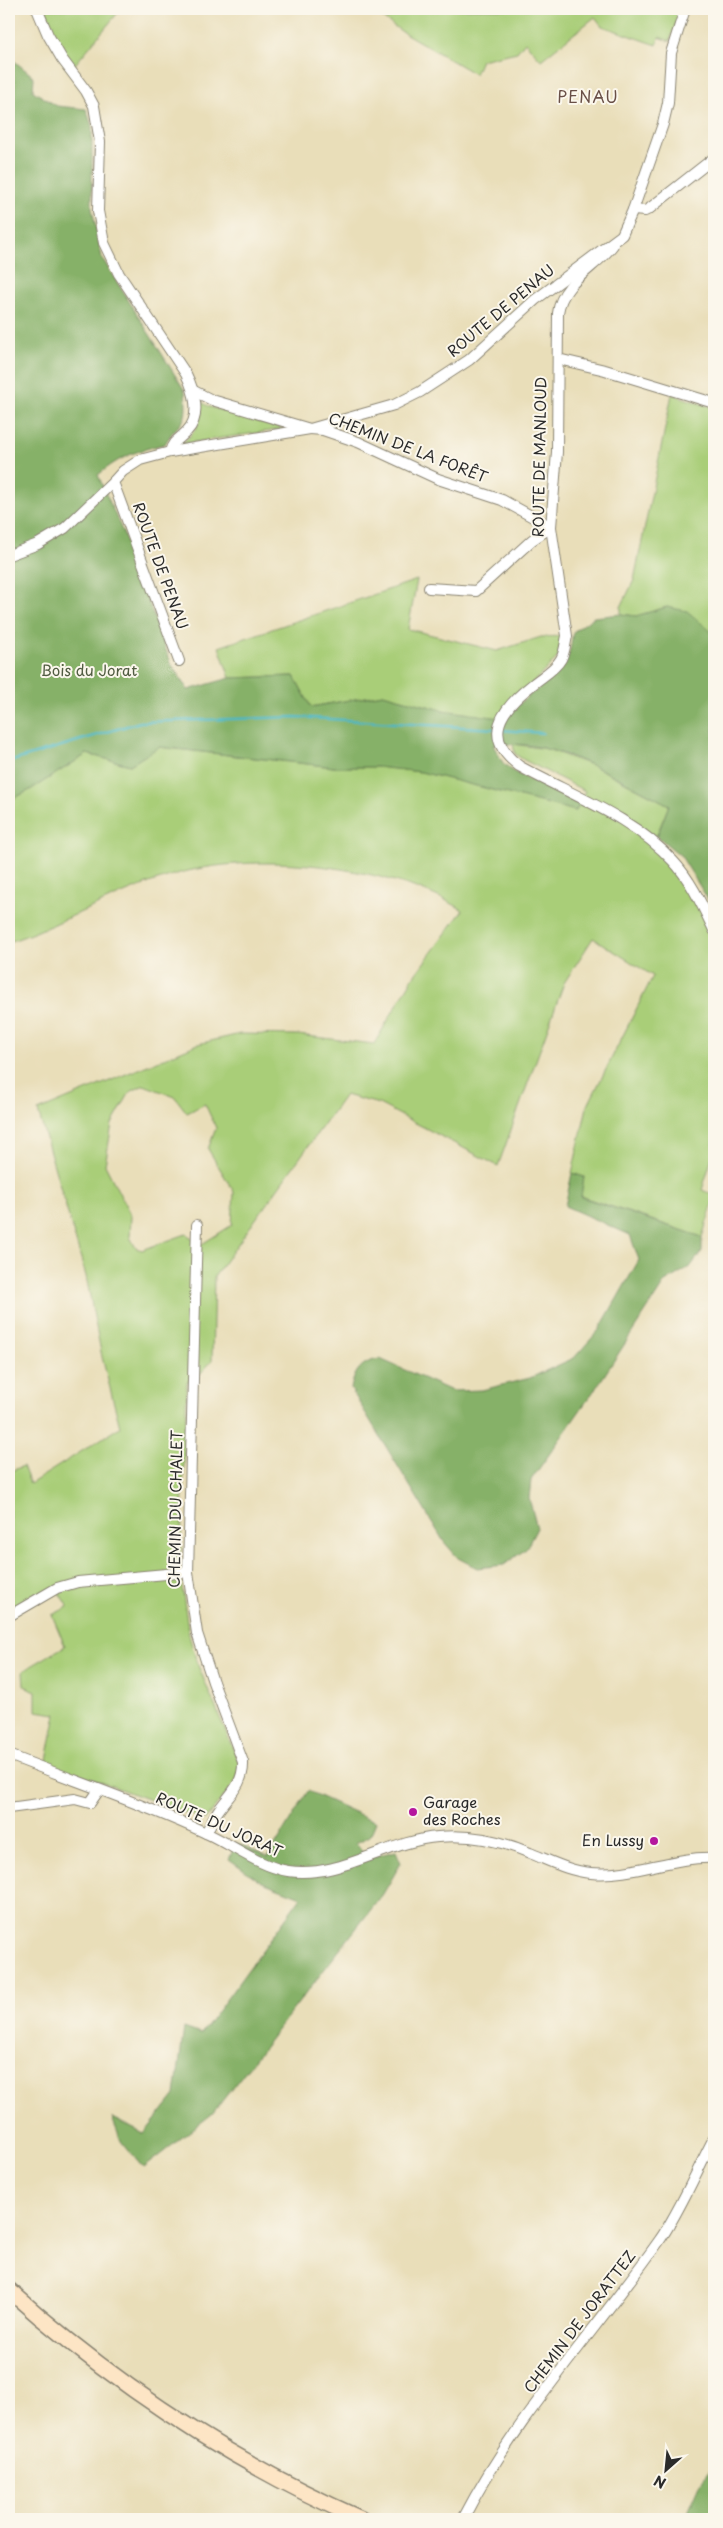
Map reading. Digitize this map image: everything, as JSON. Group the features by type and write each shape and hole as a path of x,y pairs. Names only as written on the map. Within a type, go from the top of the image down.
{"main road":[{"path":"9,2290 100,2365 175,2418 278,2478 361,2519"}],"street":[{"path":"37,9 52,43 86,91 94,106 100,142 98,211 104,243 119,274 186,374 194,391 193,423 188,430 172,443 170,452"},
{"name":"ROUTE DE PENAU","path":"9,555 38,544 65,528 123,471 140,460 170,452 310,429 370,414 420,392 469,360 535,300 622,235 634,210 663,124 668,103 671,52 685,9"},
{"path":"634,210 644,211 649,209 714,158"},
{"name":"ROUTE DE MANLOUD","path":"622,235 605,256 570,285 564,293 558,313 557,452 551,527 566,636 564,650 556,666 519,697 500,721 498,734 500,746 509,758 520,766 606,812 635,830 660,849 673,861 695,892 714,930"},
{"name":"ROUTE DE MANLOUD","path":"558,360 605,370 714,403"},
{"name":"CHEMIN DE LA FORÊT","path":"194,391 219,402 310,429 323,430 358,442 438,479 502,500 551,527"},
{"name":"ROUTE DE PENAU","path":"113,482 178,661"},
{"path":"429,588 476,591 532,540 551,527"},
{"name":"CHEMIN DU CHALET","path":"197,1225 188,1572 197,1633 213,1682 244,1762 241,1781 218,1811 206,1833"},
{"path":"9,1616 56,1588 78,1582 188,1572"},
{"name":"ROUTE DU JORAT","path":"9,1755 206,1833 267,1865 303,1872 341,1866 415,1840 439,1837 482,1839 505,1844 562,1867 590,1873 621,1872 686,1859 714,1858"},
{"path":"9,1808 75,1799 90,1803 99,1790"},
{"name":"CHEMIN DE JORATTEZ","path":"463,2519 479,2490 566,2361 660,2240 714,2138"}],"green space":[{"path":"46,9 121,9 72,68 63,59"},
{"path":"370,9 681,9 670,41 659,37 657,45 602,26 595,17 541,60 525,42 517,52 481,60 475,74 401,31"},
{"name":"Bois du Jorat","path":"9,60 13,60 34,77 33,91 57,106 86,109 92,126 92,208 102,258 185,391 186,412 184,418 165,444 129,455 98,475 124,535 171,664 188,690 230,678 294,676 311,707 383,694 442,710 507,719 513,710 560,670 568,655 573,632 594,617 621,614 636,616 667,607 687,611 714,634 714,904 709,901 681,856 657,836 669,805 584,762 562,753 539,747 516,744 493,745 503,763 514,772 579,804 576,811 421,772 377,767 334,767 159,747 130,765 87,754 9,801"},
{"path":"672,394 714,408 714,635 667,607 636,616 621,614 621,607 634,580"},
{"path":"201,402 210,407 284,429 181,444 191,435 200,420"},
{"path":"417,580 408,629 497,651 541,637 562,636 558,657 499,718 442,710 383,694 311,707 294,676 230,678 219,647"},
{"path":"513,744 547,749 594,766 669,805 653,844 673,861 714,930 714,1151 702,1190 714,1195 714,1200 702,1237 580,1196 584,1177 572,1173 587,1107 653,976 593,938 564,983 498,1166 379,1104 345,1095 214,1277 212,1361 196,1378 187,1382 180,1573 189,1635 197,1663 239,1763 237,1780 205,1820 98,1781 46,1765 56,1714 36,1711 36,1691 24,1686 23,1671 65,1646 52,1615 68,1607 56,1588 9,1616 9,1472 23,1466 30,1484 120,1427 102,1357 86,1276 38,1111 198,1044 240,1034 298,1035 374,1044 414,976 463,910 433,895 398,882 361,873 321,866 281,863 242,864 206,867 152,882 9,942 9,801 87,754 130,765 158,747 334,767 377,767 421,772 576,811 585,791 515,754","holes":["144,1085 175,1097 187,1113 205,1104 216,1128 208,1149 234,1192 232,1225 202,1244 186,1234 142,1250 136,1248 130,1237 131,1216 105,1165 112,1124 130,1092"]},
{"path":"572,1173 584,1177 581,1197 702,1237 702,1251 691,1266 665,1282 598,1385 531,1480 529,1498 537,1528 526,1549 504,1565 477,1568 458,1558 444,1542 351,1389 352,1383 360,1368 368,1362 380,1359 452,1391 482,1390 530,1378 574,1358 599,1330 639,1260 630,1235 565,1206"},
{"path":"308,1791 376,1822 370,1836 356,1843 366,1858 396,1851 401,1863 383,1894 212,2114 143,2168 121,2141 112,2118 144,2134 175,2095 184,2028 201,2034 301,1897 260,1881 229,1859 236,1843 268,1857"},
{"path":"714,2463 714,2519 685,2519 700,2485"}],"waterway":[{"path":"9,762 140,722 295,717 496,729"},
{"path":"501,730 543,733"}],"place":[{"name":"Garage des Roches","path":"413,1812"},
{"name":"En Lussy","path":"654,1841"}],"district":[{"name":"PENAU","path":"588,97"}]}
